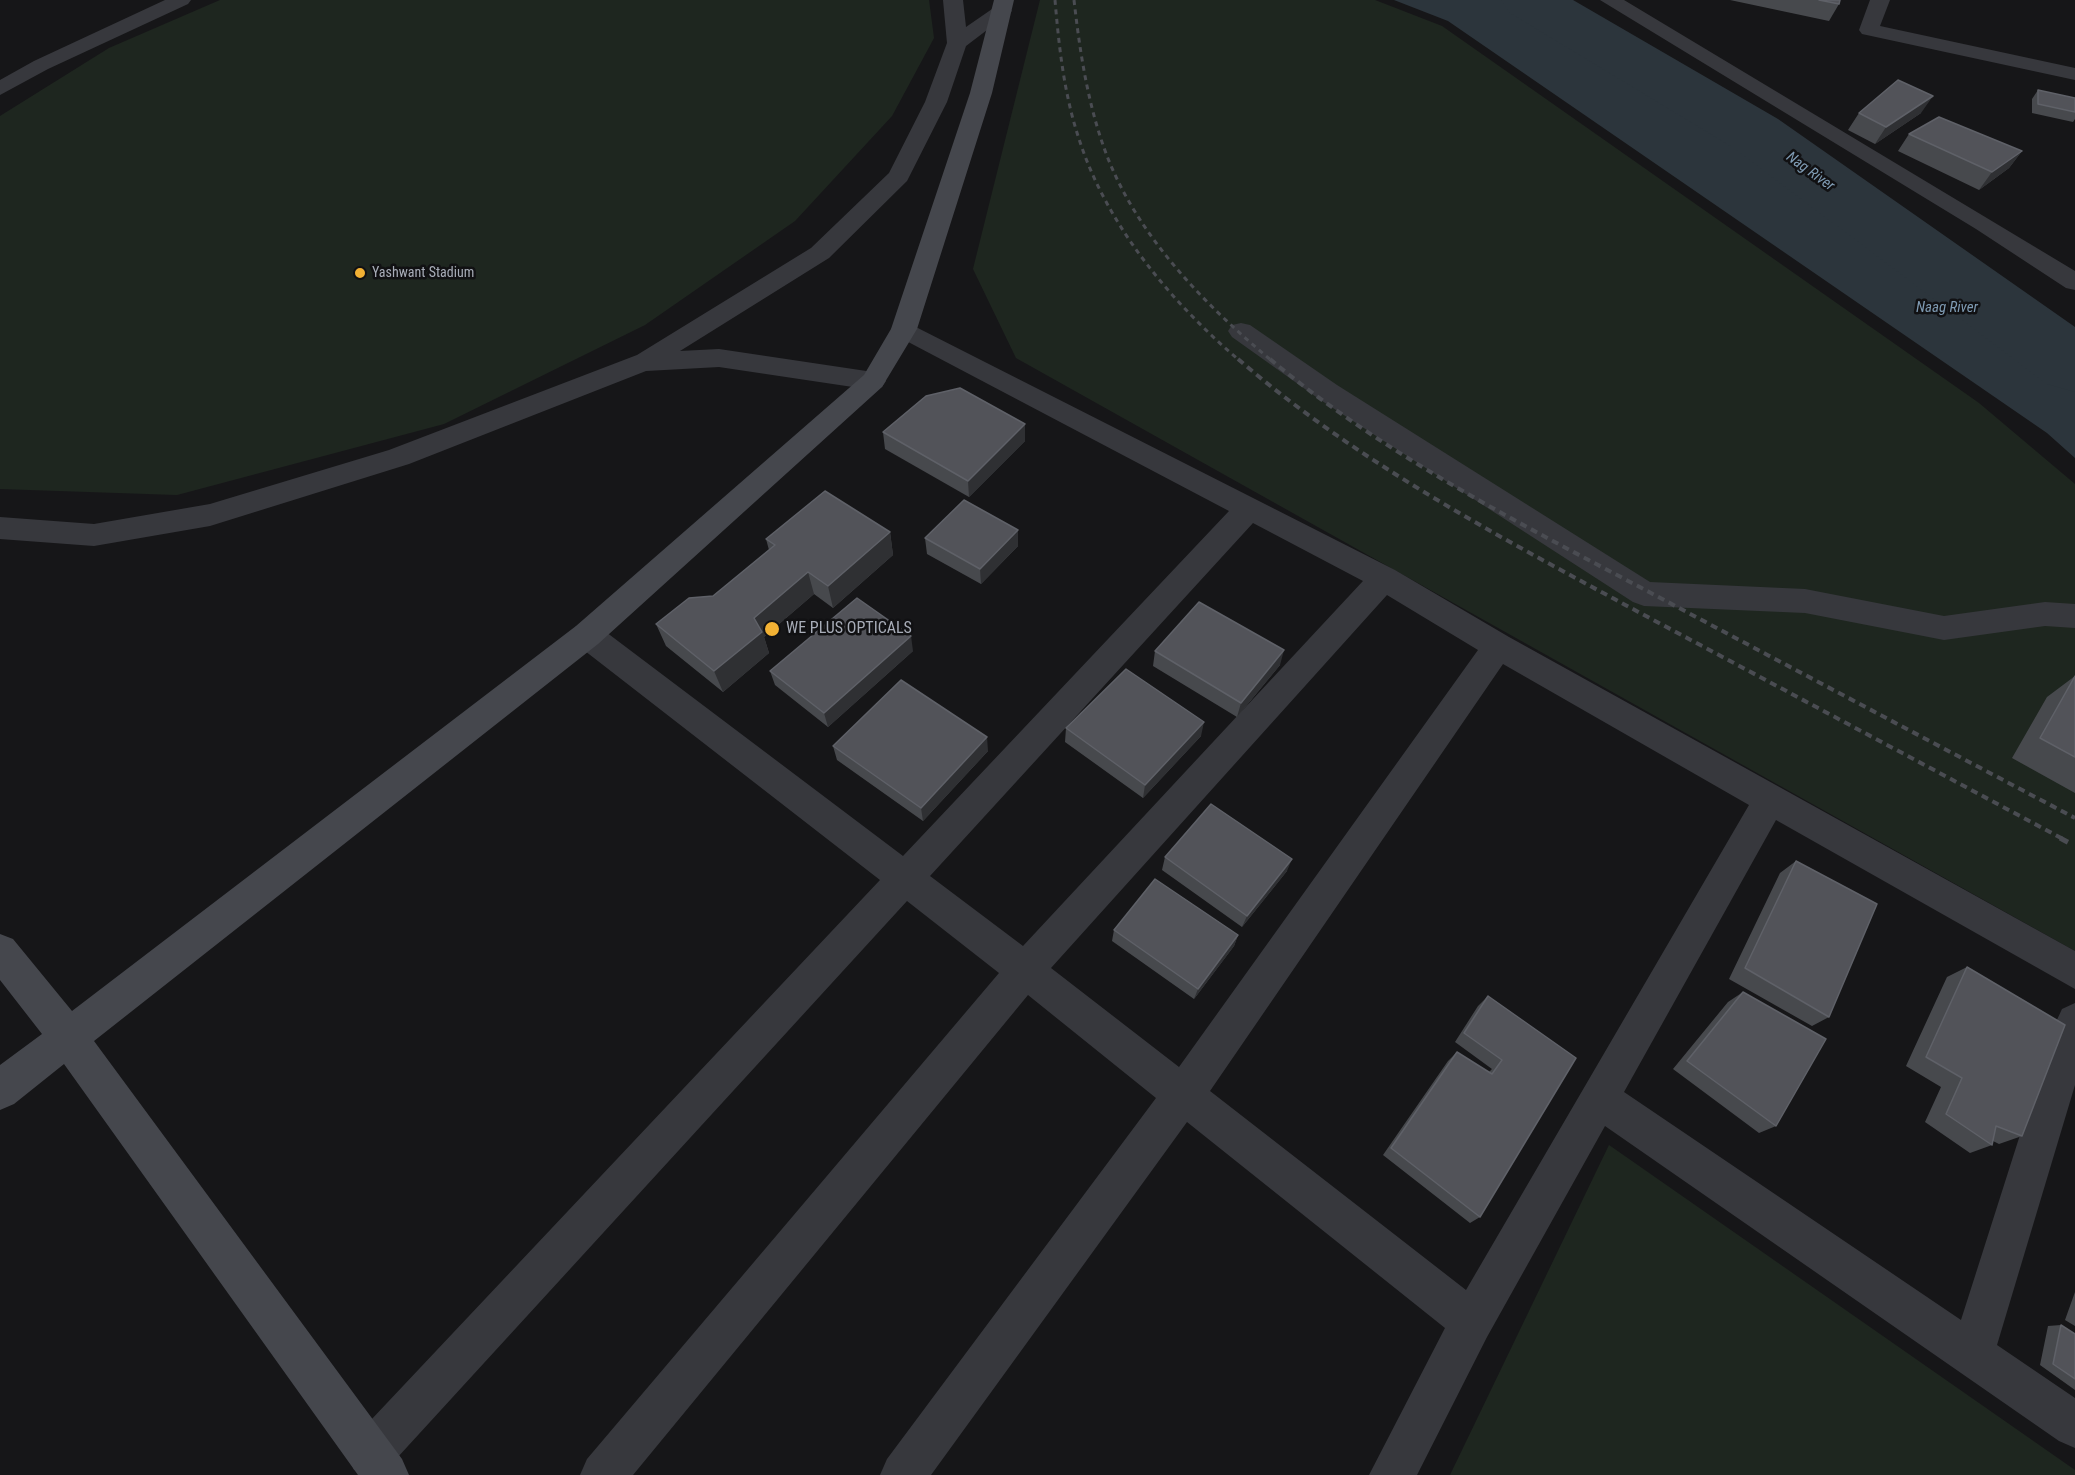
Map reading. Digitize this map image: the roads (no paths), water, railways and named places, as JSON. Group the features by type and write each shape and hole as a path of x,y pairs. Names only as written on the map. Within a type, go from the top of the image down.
{"street":[{"path":"0,89 41,65 181,0"},
{"path":"0,528 94,535 210,515 399,457 643,362 820,253 899,176 936,102 957,43 953,0"},
{"path":"1610,0 1984,224 2075,282"},
{"path":"1880,0 1869,30 2075,74"},
{"path":"957,43 1003,6"},
{"path":"0,1090 586,635 873,381 904,329 981,93 1003,6"},
{"path":"904,329 1384,578 1498,646 2075,971"},
{"path":"1241,331 1328,392 1644,594 1805,601 1944,628 2045,614 2075,616"},
{"path":"643,362 719,358 873,381"},
{"path":"0,951 69,1038 378,1464 905,878 1248,509"},
{"path":"603,1475 1025,970 1384,578"},
{"path":"586,635 1025,970 1472,1322"},
{"path":"903,1475 1183,1095 1498,646"},
{"path":"1392,1475 1472,1322 1770,799"},
{"path":"1972,1354 2075,1022"},
{"path":"1600,1099 2075,1425"}],"water":[{"name":"Naag River","path":"1394,0 1514,0 1966,266 2075,344 2075,458 2047,433 1448,21"}],"waterway":[{"name":"Nag River","path":"1531,0 1755,133 2075,365"}],"railway":[{"path":"1055,0 1069,105 1091,171 1106,202 1124,232 1166,288 1214,338 1240,361"},
{"path":"1074,0 1090,99 1100,137 1121,186 1137,215 1176,268 1222,317 1272,361"},
{"path":"1238,359 1330,431 1478,524 2063,839"},
{"path":"1270,359 1359,426 1502,514 2075,818"},
{"path":"2060,838 2075,846"}],"place":[{"name":"Yashwant Stadium","path":"360,273"},
{"name":"WE PLUS OPTICALS","path":"772,629"}]}
